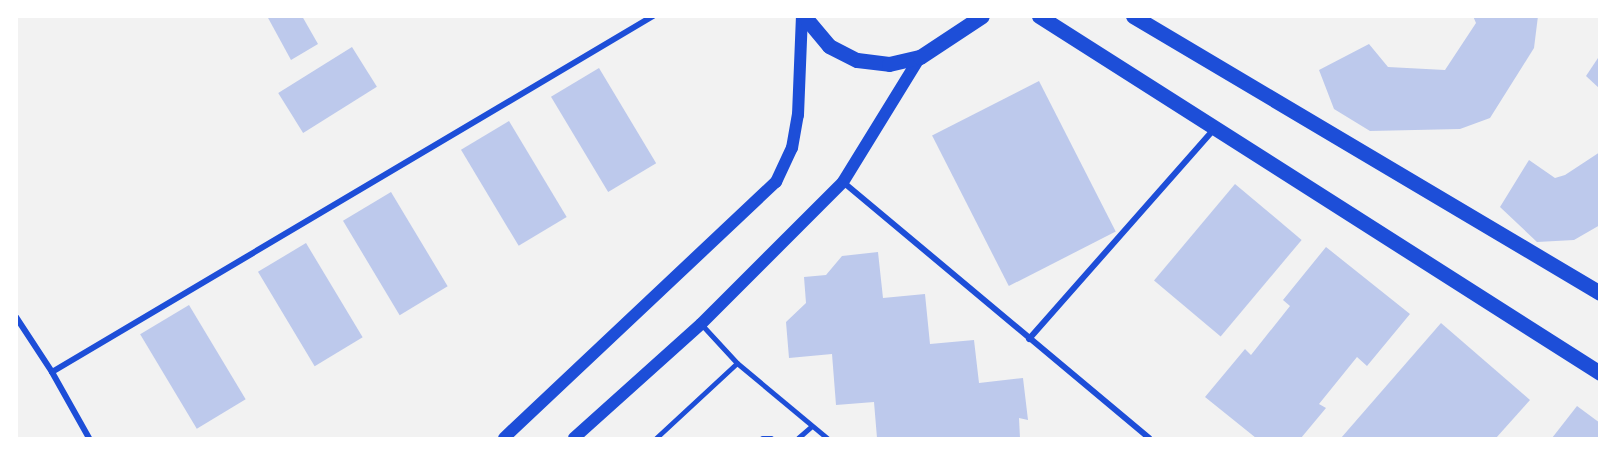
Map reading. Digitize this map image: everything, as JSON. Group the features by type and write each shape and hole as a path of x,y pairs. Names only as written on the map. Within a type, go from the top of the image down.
{"main road":[{"path":"803,16 829,46 858,60 889,64 920,57 982,16"},
{"path":"504,438 776,182 792,148 798,116 803,16"},
{"path":"1039,16 1599,373"},
{"path":"1133,16 1599,293"},
{"path":"574,438 701,324 843,182 920,57"}],"street":[{"path":"52,372 653,16"},
{"path":"1029,339 1215,128"},
{"path":"843,182 1149,438"},
{"path":"16,317 52,372 89,438"},
{"path":"701,324 737,363 827,438"},
{"path":"656,438 737,363"},
{"path":"798,438 812,426"},
{"path":"762,438 771,438"}],"building":[{"path":"267,16 302,16 318,44 291,60"},
{"path":"1473,16 1538,16 1534,48 1490,118 1460,129 1370,131 1334,109 1319,70 1369,44 1388,67 1445,70 1476,23"},
{"path":"352,47 377,87 303,133 278,93"},
{"path":"1600,55 1600,89 1586,76"},
{"path":"599,68 656,163 608,192 551,97"},
{"path":"1039,81 1116,232 1009,286 932,135"},
{"path":"509,121 567,217 519,246 461,150"},
{"path":"1600,152 1600,225 1574,240 1537,242 1500,207 1529,160 1555,178 1565,175"},
{"path":"1235,184 1302,240 1221,336 1154,281"},
{"path":"391,192 448,286 400,315 343,221"},
{"path":"306,243 363,337 315,366 258,272"},
{"path":"1326,247 1410,314 1367,366 1357,357 1319,404 1326,408 1301,438 1256,438 1205,397 1245,349 1251,355 1290,306 1283,300"},
{"path":"878,252 883,298 925,294 930,344 974,340 979,383 1023,378 1028,420 1019,418 1020,438 877,438 874,402 836,405 832,354 789,358 786,322 806,303 804,277 826,275 842,256"},
{"path":"189,305 246,399 197,429 140,334"},
{"path":"1441,323 1530,400 1496,438 1341,438"},
{"path":"1577,406 1600,423 1600,438 1552,438"}]}
